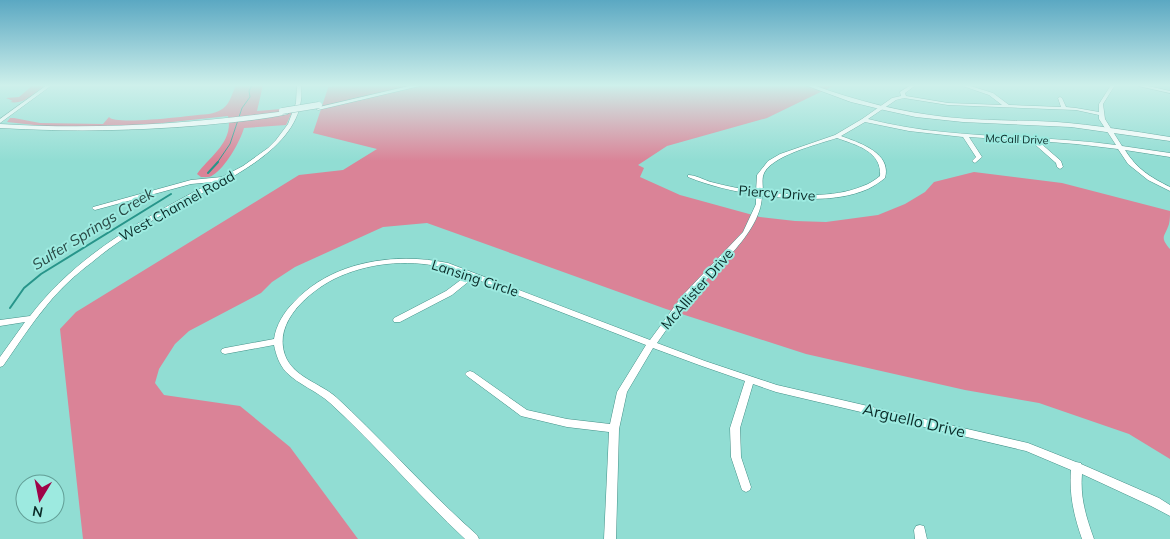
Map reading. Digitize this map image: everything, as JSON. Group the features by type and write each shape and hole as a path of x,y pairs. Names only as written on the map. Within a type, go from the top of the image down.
{"main road":[{"path":"0,126 54,130 103,130 223,120 295,110"},
{"path":"897,110 964,121 1059,124 1170,139"}],"street":[{"path":"0,121 15,110"},
{"name":"West Channel Road","path":"0,364 32,318 68,279 109,245 142,223 224,179 260,157 284,131 297,110"},
{"name":"McAllister Drive","path":"610,539 614,429 622,392 652,343 686,297 746,233 757,212 760,175 770,162 782,155 837,136 877,110"},
{"path":"1072,110 1100,114"},
{"path":"1100,110 1100,114 1109,130 1135,168 1150,179 1170,189"},
{"name":"McCall Drive","path":"864,120 902,130 965,136 1065,141 1170,156"},
{"name":"Piercy Drive","path":"690,176 714,186 796,197 830,196 868,186 883,176 883,163 879,158 862,146 837,136"},
{"path":"965,136 979,157 975,161"},
{"path":"1032,139 1059,162 1060,167"},
{"path":"95,208 191,182 224,179"},
{"name":"Lansing Circle","path":"277,342 289,312 304,296 338,274 358,267 403,259 444,265 652,343"},
{"path":"396,320 449,292 471,276"},
{"path":"0,323 32,318"},
{"path":"225,351 277,342 280,355 287,367 298,378 332,399 446,515 473,539"},
{"name":"Arguello Drive","path":"652,343 776,388 1028,447 1077,466 1155,502 1170,511"},
{"path":"470,374 524,413 567,424 614,429"},
{"path":"746,487 736,456 734,428 750,379"},
{"path":"1077,466 1075,492 1077,505 1088,539"}],"shaded area":[{"path":"221,110 293,110 286,125 244,128 236,147 227,161 218,172 209,177 201,177 197,174 220,148 228,134 228,116 125,127 53,127 7,122 10,118 14,118 40,123 103,124 109,117 140,120"},
{"path":"321,110 783,110 767,118 667,146 638,165 644,168 640,177 680,195 760,217 795,221 826,222 878,215 905,204 925,192 934,182 974,172 1062,183 1170,211 1169,224 1164,239 1170,249 1170,459 1129,434 1039,403 965,390 806,354 666,309 427,223 383,227 295,267 272,282 261,293 189,331 175,344 159,369 155,383 164,395 240,406 290,447 358,539 83,539 60,329 76,312 299,175 343,170 377,149 313,133"}],"waterway":[{"name":"Sulfer Springs Creek","path":"217,163 230,144 241,110"},
{"name":"Sulfer Springs Creek","path":"208,173 218,162"},
{"name":"Sulfer Springs Creek","path":"10,308 24,288 41,274 171,194"}]}
